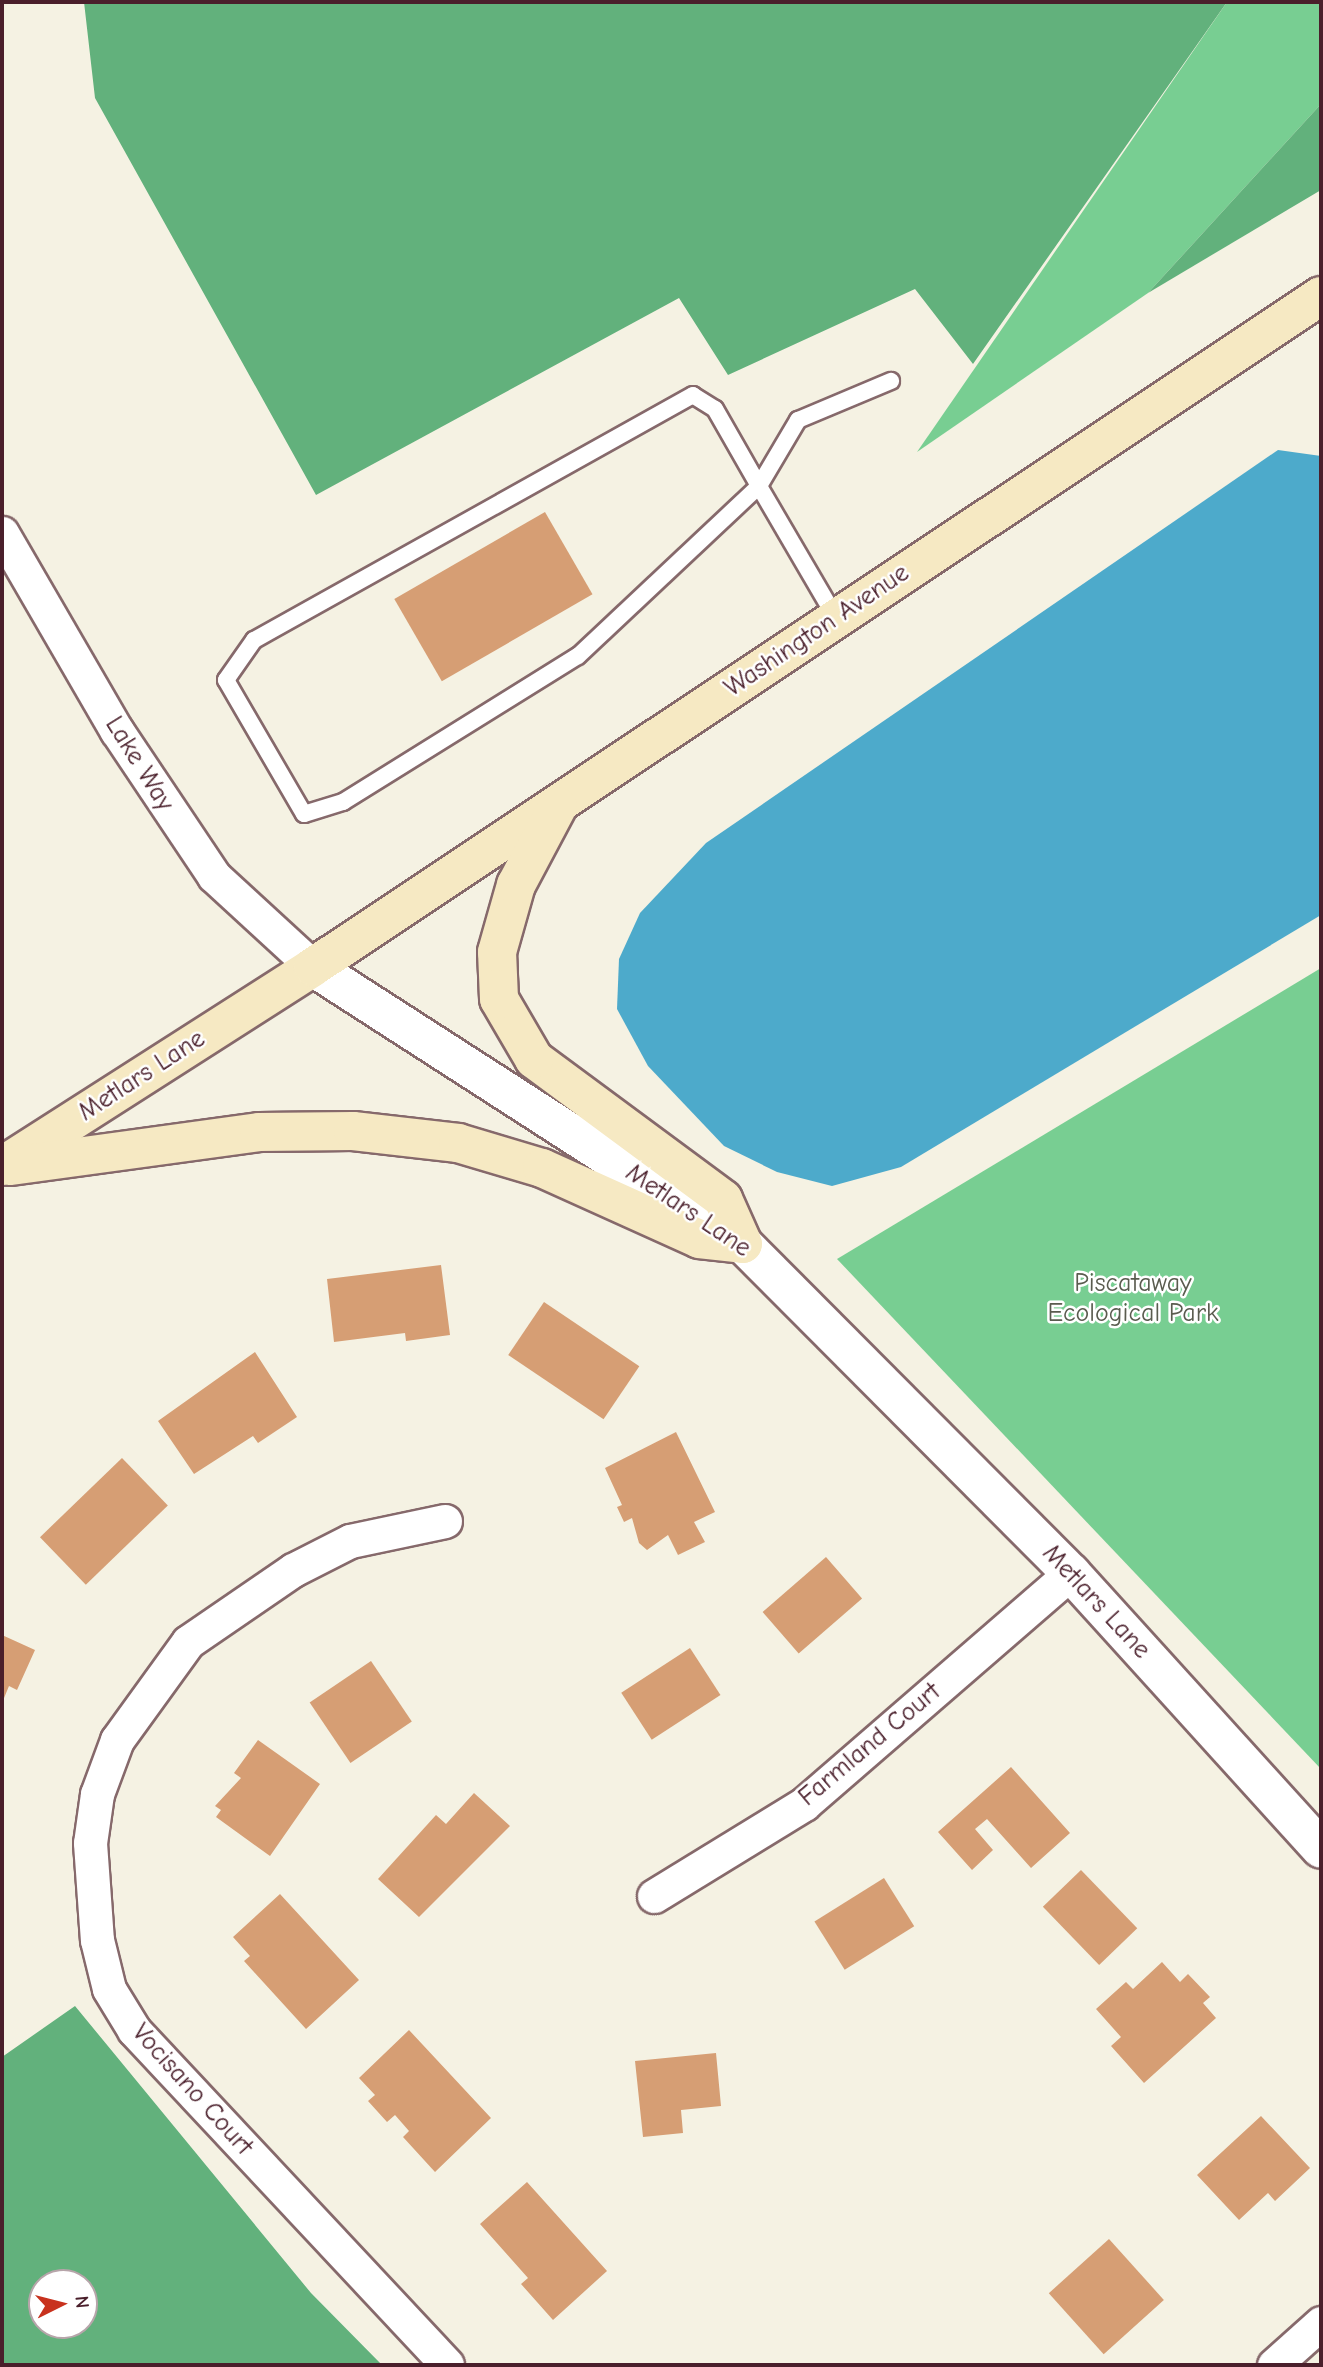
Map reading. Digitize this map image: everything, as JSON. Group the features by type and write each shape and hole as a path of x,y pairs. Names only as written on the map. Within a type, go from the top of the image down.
{"main road":[{"name":"Washington Avenue","path":"313,967 1321,296"},
{"path":"561,801 516,885 497,952 499,999 534,1059 723,1199 743,1244"},
{"name":"Metlars Lane","path":"2,1167 313,967"},
{"path":"2,1167 260,1132 353,1131 458,1143 542,1168 699,1239 743,1244"}],"street":[{"name":"Lake Way","path":"2,533 117,731 214,876 313,967"},
{"name":"Metlars Lane","path":"313,967 743,1244 1071,1573 1321,1849"},
{"name":"Vocisano Court","path":"444,1521 350,1541 293,1570 188,1642 117,1740 97,1794 90,1843 97,1940 109,1989 134,2030 447,2365"},
{"name":"Farmland Court","path":"654,1896 804,1804 1071,1573"},
{"path":"1274,2365 1321,2323"}],"lane":[{"path":"836,618 760,486 715,409 693,395 254,640 226,680 304,814 343,802 578,656 760,486 798,420 891,381"}],"green space":[{"path":"84,2 1227,2 973,364 915,289 728,375 679,298 316,495 95,98"},
{"path":"1227,2 1321,2 1321,104 1148,293 917,452"},
{"path":"1321,104 1321,190 1148,293"},
{"name":"Piscataway Ecological Park","path":"1321,968 1321,1769 837,1259"},
{"path":"75,2006 311,2293 382,2365 2,2365 2,2057"}],"water":[{"path":"1278,450 1321,456 1321,915 901,1167 832,1186 777,1172 724,1146 648,1066 617,1009 619,959 640,913 706,843"}],"building":[{"path":"545,512 592,594 442,681 394,599"},
{"path":"441,1265 450,1335 406,1341 405,1333 334,1342 327,1279"},
{"path":"544,1302 639,1366 604,1419 508,1355"},
{"path":"255,1352 297,1417 258,1443 253,1436 194,1474 158,1421"},
{"path":"676,1432 715,1512 694,1522 705,1542 678,1555 668,1535 647,1550 639,1543 632,1518 624,1522 617,1507 622,1505 605,1468"},
{"path":"122,1458 168,1505 86,1585 40,1537"},
{"path":"826,1557 862,1599 799,1654 763,1612"},
{"path":"2,1635 35,1650 17,1690 9,1686 2,1703"},
{"path":"690,1648 720,1695 652,1740 621,1693"},
{"path":"371,1661 412,1722 350,1763 310,1702"},
{"path":"258,1740 320,1784 270,1856 216,1817 221,1810 215,1806 241,1778 234,1773"},
{"path":"1011,1767 1070,1833 1031,1868 987,1819 975,1829 993,1850 972,1870 938,1832"},
{"path":"474,1793 510,1826 419,1917 378,1879 436,1815 446,1824"},
{"path":"1081,1870 1137,1928 1099,1965 1043,1907"},
{"path":"884,1878 914,1926 845,1970 814,1921"},
{"path":"280,1894 359,1980 306,2029 244,1961 250,1956 233,1937"},
{"path":"1162,1962 1180,1982 1188,1974 1210,1997 1203,2003 1216,2018 1144,2083 1111,2046 1121,2037 1096,2009 1126,1982 1133,1989"},
{"path":"409,2030 491,2118 435,2172 403,2137 409,2131 395,2115 387,2122 368,2101 375,2095 359,2078"},
{"path":"716,2053 721,2106 681,2110 683,2133 643,2137 635,2061"},
{"path":"1261,2116 1310,2168 1275,2201 1268,2193 1239,2220 1197,2175"},
{"path":"527,2182 607,2271 553,2320 521,2284 528,2278 480,2224"},
{"path":"1109,2239 1164,2300 1104,2354 1049,2293"}]}
